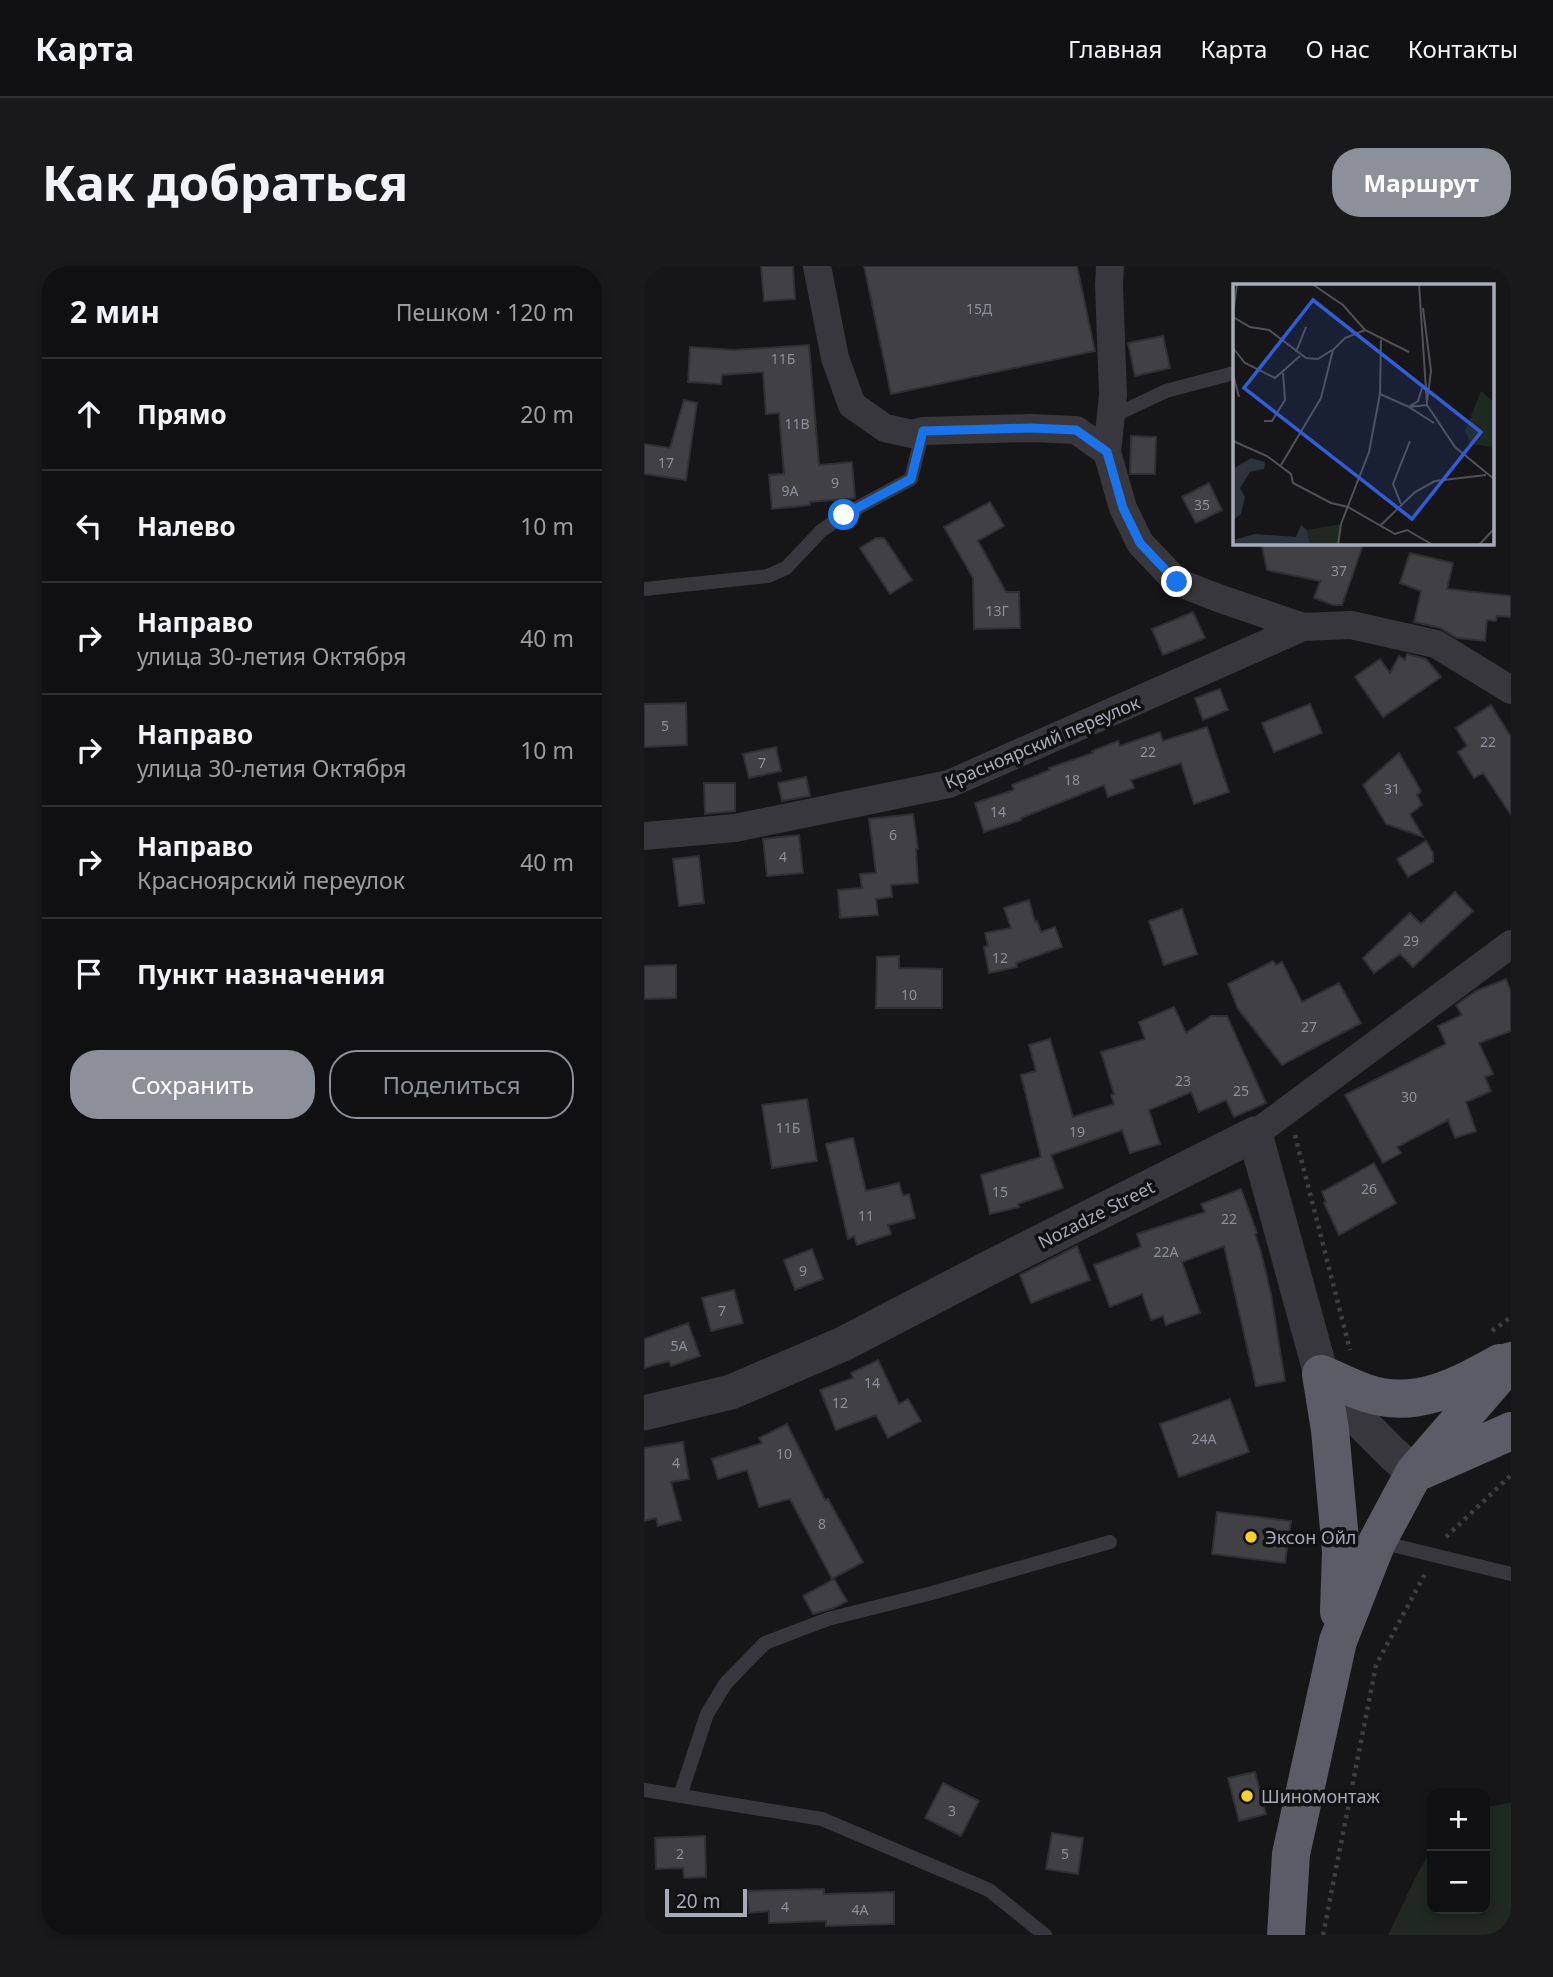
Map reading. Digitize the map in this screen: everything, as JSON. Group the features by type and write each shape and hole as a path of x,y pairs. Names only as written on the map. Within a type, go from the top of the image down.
{"highway":[{"path":"1321,1374 1367,1394 1396,1399 1425,1397 1469,1380 1504,1350"},
{"path":"1286,1935 1291,1854 1338,1641 1377,1542 1414,1474 1504,1350"},
{"path":"1321,1374 1331,1430 1341,1551 1338,1641"},
{"path":"1414,1474 1511,1431"}],"street":[{"path":"817,266 835,358 852,405 885,428 912,434 923,431 1031,428 1076,430 1107,452"},
{"name":"Красноярский переулок","path":"1110,266 1113,395 1107,452 1123,508 1140,543 1177,582 1303,627 1351,625 1436,644 1511,690"},
{"name":"Красноярский переулок","path":"644,836 735,828 949,784 1303,627"},
{"name":"Nozadze Street","path":"644,1413 731,1392 843,1344 1267,1125 1511,944"},
{"path":"1267,1125 1321,1374 1356,1417 1414,1474"}],"lane":[{"path":"1111,417 1167,391 1233,373"},
{"path":"644,589 768,576 786,568 821,531 844,515 911,479 923,431"},
{"path":"680,1796 707,1714 726,1683 765,1643 828,1619 932,1593 1111,1542"},
{"path":"1377,1542 1511,1574"},
{"path":"644,1790 822,1819 989,1889 1045,1935"}],"path":[{"path":"1267,1125 1296,1137 1349,1350 1356,1358"},
{"path":"1504,1350 1511,1317"},
{"path":"1445,1538 1511,1475"},
{"path":"1323,1935 1376,1665 1424,1576"}],"shaded area":[{"path":"1511,1803 1511,1935 1388,1935 1427,1857 1427,1914 1490,1914 1490,1806"}],"building":[{"path":"761,266 793,266 795,299 764,301"},
{"path":"864,266 1077,266 1095,351 891,394"},
{"path":"1163,336 1170,368 1135,376 1128,343"},
{"path":"809,345 819,465 852,462 855,498 772,509 769,475 784,474 779,413 766,414 763,372 722,375 721,384 688,382 690,347 734,350"},
{"path":"684,400 697,403 686,480 644,474 644,444 670,448"},
{"path":"1131,436 1156,437 1155,474 1130,474"},
{"path":"1209,483 1222,510 1196,523 1182,497"},
{"path":"990,502 1004,526 978,541 1006,592 1019,592 1020,628 974,629 973,578 944,527"},
{"path":"876,538 884,538 912,580 890,594 860,548"},
{"path":"1261,544 1363,544 1342,605 1333,605 1314,598 1320,581 1267,570"},
{"path":"1410,553 1453,563 1447,589 1511,596 1511,617 1497,616 1496,621 1487,620 1485,641 1457,638 1440,628 1414,622 1421,591 1400,583"},
{"path":"1193,612 1205,638 1163,655 1152,629"},
{"path":"1407,654 1426,659 1441,677 1383,717 1355,677 1380,659 1390,673 1399,656 1405,660"},
{"path":"1220,689 1228,710 1203,720 1195,698"},
{"path":"686,703 687,745 644,747 644,704"},
{"path":"1310,704 1322,733 1274,752 1262,723"},
{"path":"1491,705 1511,737 1511,815 1483,773 1474,778 1458,752 1467,746 1456,728"},
{"path":"1207,727 1229,792 1194,804 1181,763 1131,780 1134,788 1108,797 1104,785 1021,820 984,832 975,803 1014,790 1012,785 1118,741 1120,746 1160,732 1163,741"},
{"path":"776,747 781,771 749,778 743,754"},
{"path":"1399,753 1421,791 1417,795 1422,805 1410,814 1423,837 1386,824 1363,785"},
{"path":"806,777 810,796 782,801 778,783"},
{"path":"704,783 735,783 735,811 705,814"},
{"path":"913,814 918,849 918,883 891,885 892,897 876,899 878,915 840,918 838,890 862,888 860,874 876,873 869,819"},
{"path":"799,835 803,873 767,876 763,839"},
{"path":"1426,841 1433,853 1433,862 1408,877 1397,859"},
{"path":"699,856 704,903 679,906 673,859"},
{"path":"1455,892 1473,911 1413,967 1400,954 1374,973 1363,958 1410,913 1421,924"},
{"path":"1029,900 1035,922 1037,921 1041,932 1055,927 1062,947 1016,963 1017,967 989,973 984,947 988,946 985,933 1011,928 1004,908"},
{"path":"1182,909 1197,954 1164,965 1149,921"},
{"path":"899,956 899,968 942,969 942,1008 876,1008 877,957"},
{"path":"1273,961 1276,965 1282,962 1302,1002 1339,983 1361,1023 1282,1065 1238,1009 1228,984"},
{"path":"676,965 676,998 644,999 644,966"},
{"path":"1506,979 1511,992 1511,1031 1479,1043 1493,1074 1485,1077 1491,1091 1466,1102 1476,1131 1455,1138 1448,1120 1397,1147 1401,1153 1383,1163 1345,1095 1446,1044 1438,1026 1462,1015 1456,1005 1476,991"},
{"path":"1174,1007 1186,1033 1211,1016 1227,1016 1266,1103 1234,1117 1226,1100 1199,1112 1191,1092 1149,1110 1160,1144 1130,1153 1122,1130 1051,1155 1063,1188 1018,1204 1019,1207 990,1214 981,1175 1041,1157 1021,1075 1036,1071 1029,1045 1050,1039 1073,1117 1114,1104 1111,1095 1114,1094 1101,1052 1145,1039 1139,1022"},
{"path":"807,1099 817,1161 772,1168 762,1105"},
{"path":"853,1138 866,1191 899,1183 903,1196 909,1194 915,1218 888,1225 891,1234 857,1245 854,1236 848,1239 826,1144"},
{"path":"1374,1163 1396,1203 1339,1235 1324,1203 1326,1202 1322,1192"},
{"path":"1241,1189 1257,1233 1255,1234 1271,1294 1285,1381 1256,1386 1224,1246 1182,1262 1200,1313 1166,1325 1163,1316 1151,1320 1142,1294 1110,1307 1094,1265 1141,1247 1137,1234 1205,1212 1201,1204"},
{"path":"1077,1246 1090,1280 1031,1303 1020,1275"},
{"path":"812,1249 823,1279 795,1290 784,1260"},
{"path":"734,1290 743,1323 711,1331 702,1298"},
{"path":"688,1323 700,1356 671,1366 669,1361 644,1368 644,1339"},
{"path":"878,1360 899,1404 908,1399 921,1421 888,1438 876,1415 836,1430 820,1390 853,1378 851,1373"},
{"path":"1230,1399 1249,1452 1179,1477 1160,1424"},
{"path":"787,1424 825,1500 828,1499 863,1562 832,1579 790,1499 759,1507 747,1470 718,1479 712,1459 762,1443 759,1438"},
{"path":"683,1442 689,1479 671,1482 681,1520 658,1526 656,1518 644,1521 644,1448"},
{"name":"Эксон Ойл","path":"1217,1512 1291,1521 1285,1563 1212,1554"},
{"path":"834,1579 847,1601 813,1614 803,1596"},
{"name":"Шиномонтаж","path":"1255,1772 1266,1814 1239,1821 1228,1778"},
{"path":"943,1783 979,1801 961,1836 925,1818"},
{"path":"1052,1833 1083,1838 1078,1874 1046,1869"},
{"path":"705,1836 706,1877 684,1878 683,1868 656,1869 655,1838"},
{"path":"824,1889 824,1894 894,1892 894,1924 826,1926 826,1921 769,1923 769,1911 749,1913 747,1891"}],"place":[{"name":"Эксон Ойл","path":"1251,1537"},
{"name":"Шиномонтаж","path":"1247,1796"}],"route":[{"path":"844,515 911,479 923,431 1031,428 1076,430 1107,452 1123,508 1140,543 1177,582"}]}
